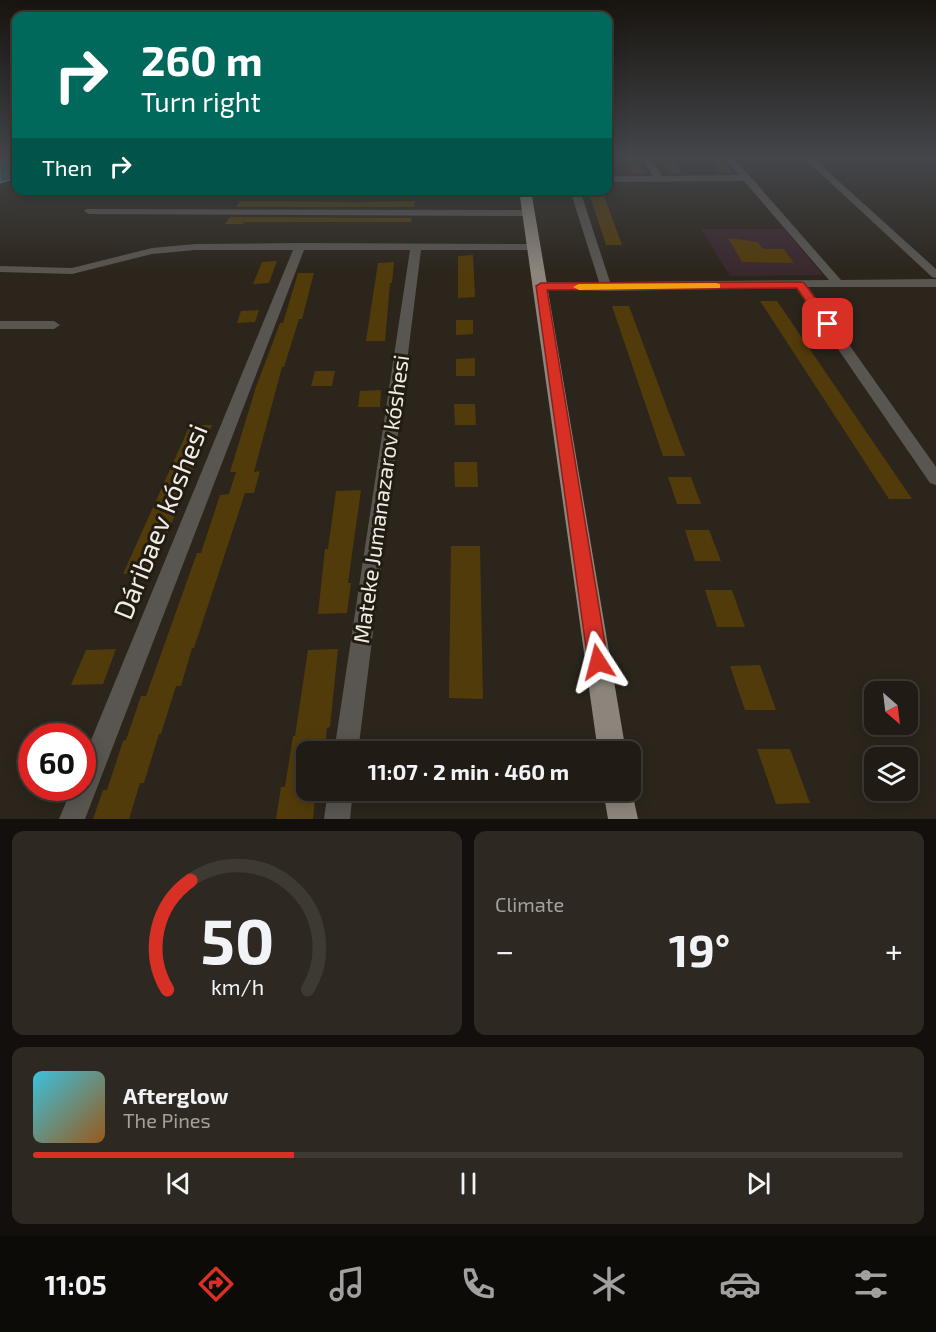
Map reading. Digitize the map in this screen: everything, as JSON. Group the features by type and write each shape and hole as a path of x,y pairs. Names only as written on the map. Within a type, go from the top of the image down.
{"main road":[{"path":"526,195 536,247 610,741"},
{"path":"620,801 623,819"}],"street":[{"path":"576,195 606,287"},
{"path":"761,195 838,284"},
{"path":"849,195 936,275"},
{"path":"89,211 530,213"},
{"name":"Dáribaev kóshesi","path":"72,819 301,246"},
{"name":"Mateke Jumanazarov kóshesi","path":"348,741 416,246"},
{"path":"0,269 72,271 152,251 195,247 536,247"},
{"path":"541,286 936,283"},
{"path":"801,285 936,479"},
{"path":"0,325 54,325"},
{"path":"337,819 339,801"}],"shaded area":[{"path":"701,229 784,229 823,275 730,276"}],"building":[{"path":"590,195 604,195 622,245 606,245"},
{"path":"240,201 415,201 414,207 236,207"},
{"path":"230,217 412,218 411,222 225,224"},
{"path":"728,238 758,242 763,249 784,249 794,263 742,262"},
{"path":"473,255 475,297 458,298 458,256"},
{"path":"277,261 269,283 253,284 262,262"},
{"path":"394,262 385,341 366,341 378,263"},
{"path":"298,273 314,273 302,319 299,319 284,367 282,367 254,472 260,471 254,493 245,493 181,686 176,686 144,783 140,783 129,819 93,819 103,790 107,790 141,696 146,696 197,553 201,553 220,495 229,494 236,472 230,472 256,387 280,323 283,323"},
{"path":"760,301 777,301 912,499 889,499"},
{"path":"612,306 629,306 685,456 663,456"},
{"path":"259,310 255,322 237,323 241,311"},
{"path":"456,320 473,320 473,334 456,335"},
{"path":"475,358 475,376 456,376 456,359"},
{"path":"315,371 335,371 332,386 311,386"},
{"path":"381,390 380,407 358,407 360,391"},
{"path":"454,404 475,404 476,425 455,425"},
{"path":"190,425 212,425 151,573 123,574"},
{"path":"454,462 477,462 478,487 455,487"},
{"path":"668,477 691,477 701,504 677,504"},
{"path":"361,490 348,583 351,583 347,613 318,614 325,549 328,549 336,491"},
{"path":"685,530 709,530 721,561 695,561"},
{"path":"451,546 480,546 483,699 449,698"},
{"path":"705,590 732,590 745,627 717,627"},
{"path":"116,649 103,684 71,685 86,650"},
{"path":"338,649 330,727 327,728 326,741 296,741 296,801 315,801 313,819 276,819 281,787 285,787 293,736 295,736 308,650"},
{"path":"760,665 776,710 745,710 730,666"},
{"path":"757,749 790,749 810,803 776,804"}],"slow traffic":[{"path":"579,287 716,286"}],"route":[{"path":"598,662 576,529 541,286 801,285 828,324"}]}
